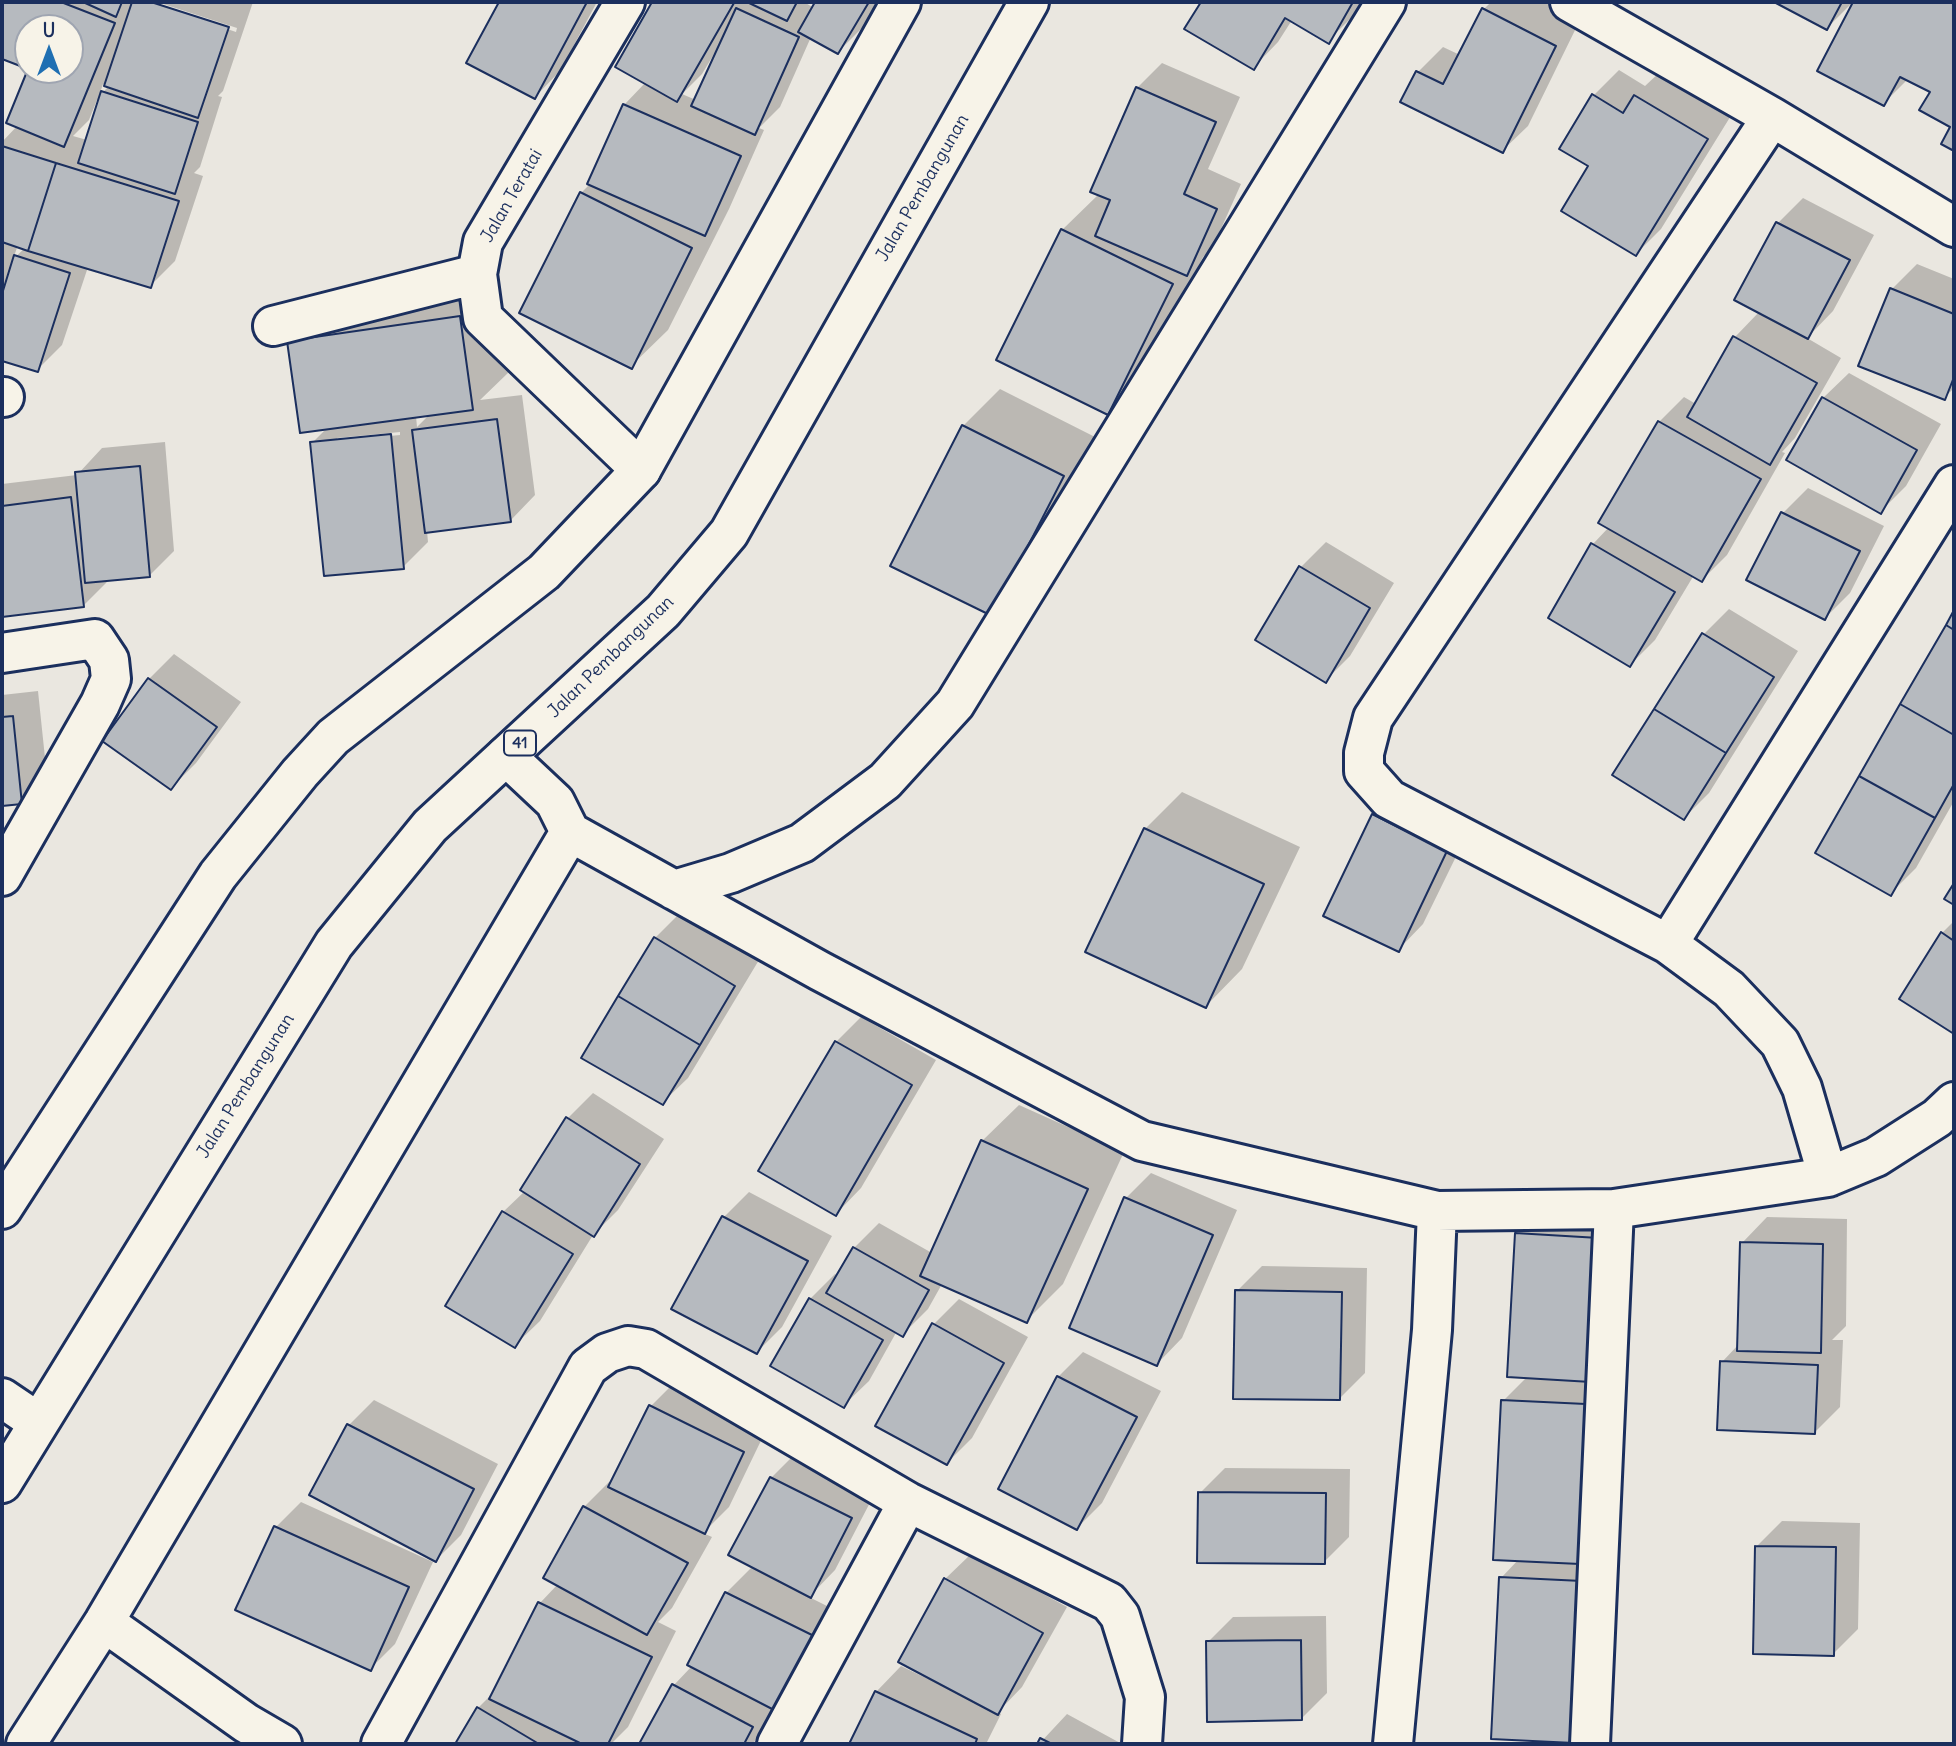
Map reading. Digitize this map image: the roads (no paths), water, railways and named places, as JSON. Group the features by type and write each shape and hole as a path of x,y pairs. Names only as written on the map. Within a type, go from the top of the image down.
{"main road":[{"name":"Jalan Teratai","path":"625,2 483,242 477,274 483,318 641,470"},
{"path":"2,1209 218,875 300,773 333,737 544,572 641,470 901,2"},
{"name":"Jalan Pembangunan","path":"2,1483 334,944 430,826 663,611 729,533 1029,2"},
{"path":"674,890 731,873 802,843 885,780 955,704 1386,2"},
{"path":"1570,2 1772,117 1954,227"},
{"path":"1772,117 1373,718 1364,754 1364,771 1389,799 1668,944 1729,989 1780,1043 1802,1088 1828,1177"},
{"path":"273,326 477,274"},
{"path":"1668,944 1954,485"},
{"path":"2,653 95,639 109,660 111,679 100,704 2,876"},
{"path":"506,756 555,802 570,832 1142,1141 1437,1211 1614,1209 1828,1177 1876,1157 1937,1118 1954,1102"},
{"path":"26,1744 104,1622 570,832"},
{"path":"1590,1744 1614,1209"},
{"path":"1392,1744 1432,1330 1437,1211"},
{"path":"381,1744 588,1367 607,1353 628,1346 646,1349 908,1502 1108,1602 1120,1616 1125,1629 1144,1697 1142,1744"},
{"path":"2,1398 39,1423"},
{"path":"777,1744 908,1502"},
{"path":"104,1622 246,1723 282,1744"}]}
